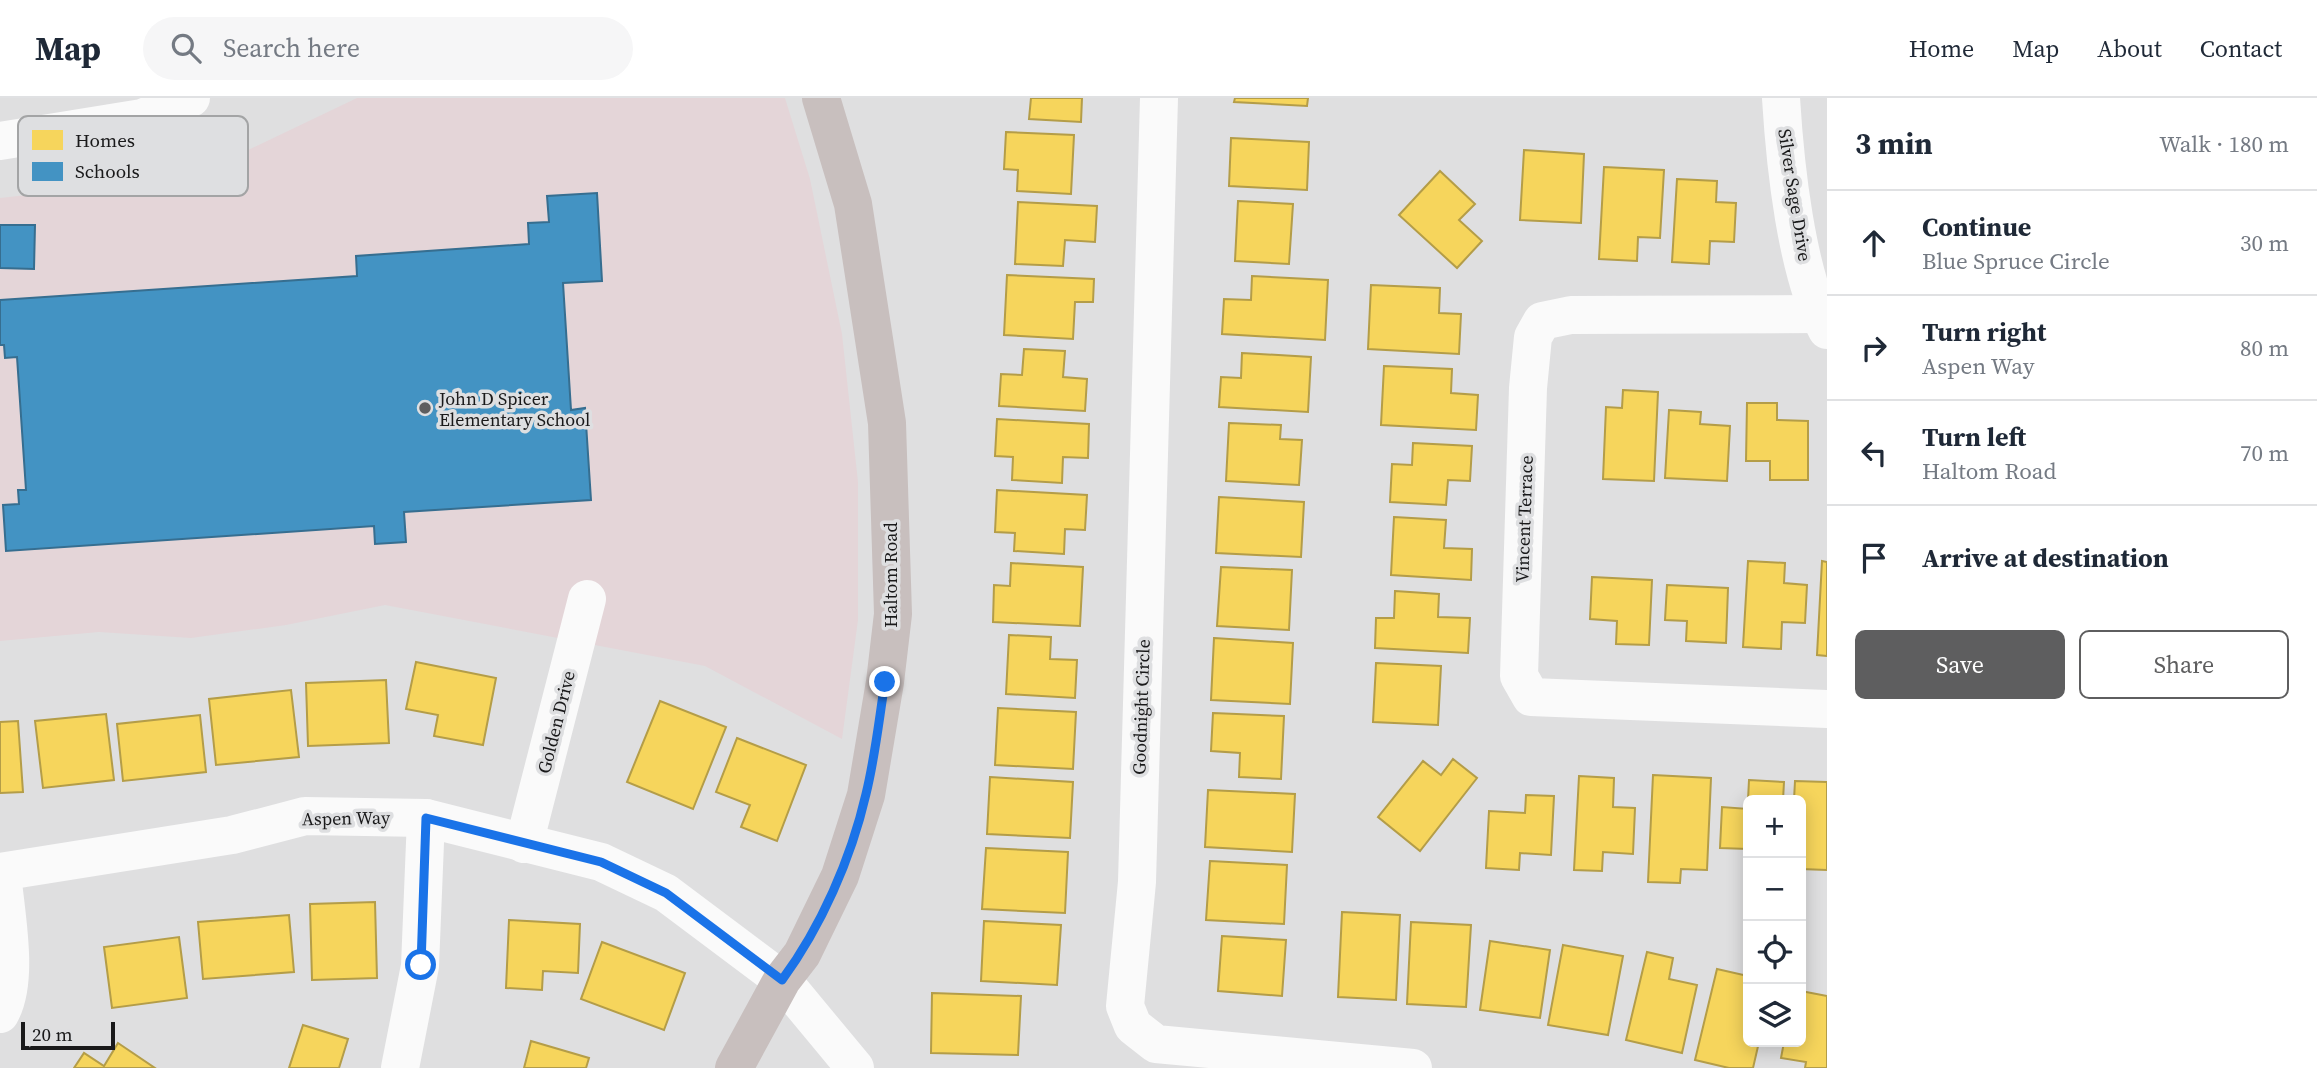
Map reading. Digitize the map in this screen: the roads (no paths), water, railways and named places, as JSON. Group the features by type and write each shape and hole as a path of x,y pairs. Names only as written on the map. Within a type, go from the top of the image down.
{"main road":[{"name":"Haltom Road","path":"734,1068 782,980 802,954 840,876 866,795 885,682 893,614 887,424 853,204 821,98"}],"street":[{"path":"147,116 191,98"},
{"name":"Goodnight Circle","path":"1159,98 1137,869 1125,1006 1133,1026 1156,1044 1413,1068"},
{"name":"Silver Sage Drive","path":"1781,98 1784,149 1798,233 1823,322"},
{"path":"0,141 18,138"},
{"name":"Vincent Terrace","path":"1823,322 1571,315 1542,321 1533,337 1528,388 1520,676 1531,697 1827,709"},
{"name":"Golden Drive","path":"524,844 587,599"},
{"name":"Aspen Way","path":"1,872 232,835 305,816 426,818 601,862 666,893 782,980 853,1067"},
{"path":"400,1068 421,965 426,818"},
{"path":"0,1014 7,1003 10,979 1,872"}],"place":[{"name":"John D Spicer Elementary School","path":"425,408"}]}
